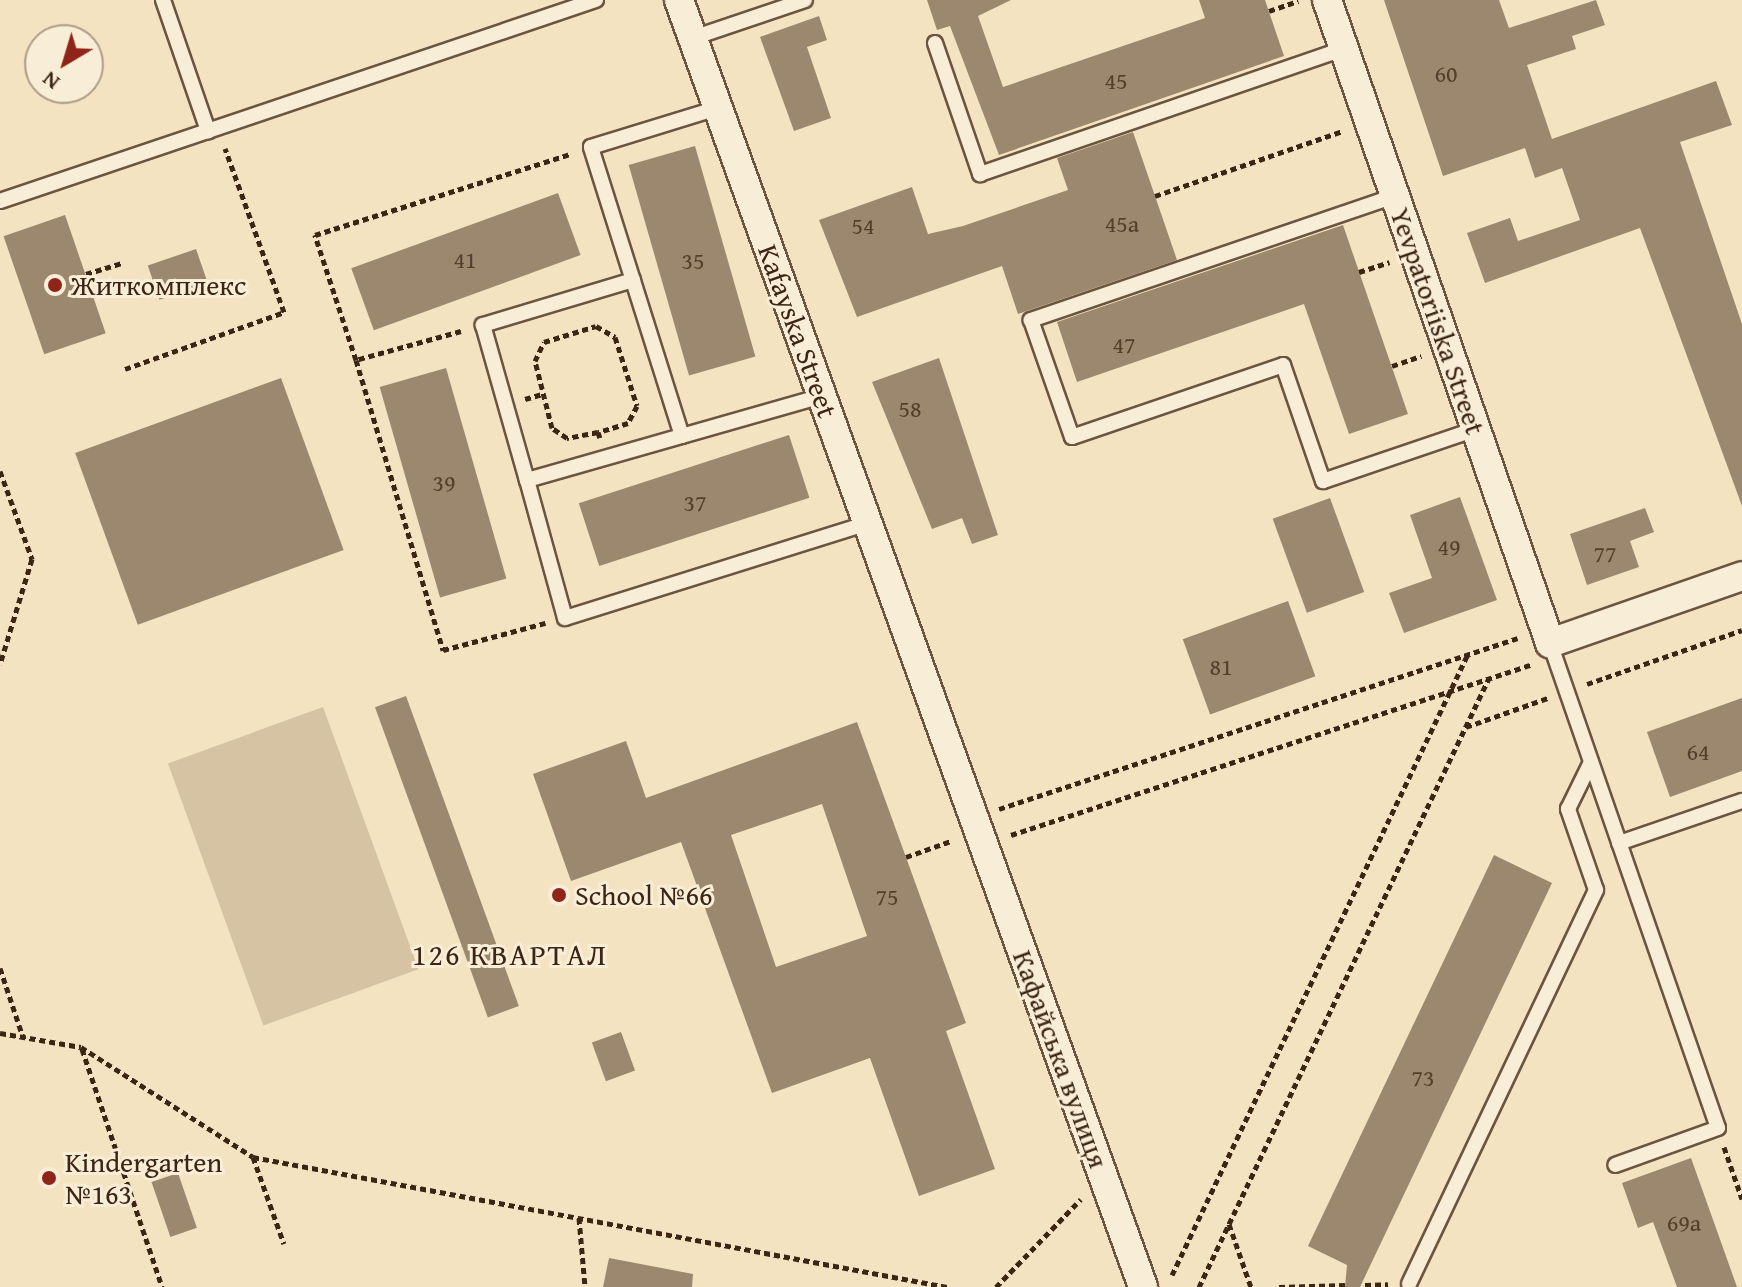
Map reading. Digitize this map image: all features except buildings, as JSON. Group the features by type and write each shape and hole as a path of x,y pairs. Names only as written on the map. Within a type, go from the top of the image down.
{"street":[{"name":"Kafayska Street","path":"679,0 917,662"},
{"name":"Yevpatoriiska Street","path":"1327,0 1550,643"},
{"path":"1550,643 1742,576"},
{"name":"Кафайська вулиця","path":"917,662 1143,1287"}],"lane":[{"path":"163,0 213,129"},
{"path":"0,201 596,0"},
{"path":"693,38 805,0"},
{"path":"935,43 980,174 1344,49"},
{"path":"682,436 591,147 718,108"},
{"path":"1395,196 1031,320 1036,335 1072,437 1283,365 1323,481 1476,429"},
{"path":"633,280 483,325 565,618 868,523"},
{"path":"527,480 821,396"},
{"path":"1550,643 1718,1128 1615,1165"},
{"path":"1409,1284 1596,890 1568,809 1591,762"},
{"path":"1619,843 1742,801"}],"path":[{"path":"1269,11 1302,0"},
{"path":"1155,196 1369,122"},
{"path":"125,369 284,312 213,129"},
{"path":"565,618 443,650 315,235 591,147"},
{"path":"86,274 121,263"},
{"path":"356,360 483,325"},
{"path":"596,326 615,337 637,406 628,423 598,432 567,438 552,428 535,361 544,342 596,326"},
{"path":"598,432 605,458"},
{"path":"0,471 32,559 0,664"},
{"path":"1465,727 1742,630"},
{"path":"906,857 1468,654 1550,643"},
{"path":"978,831 1450,691 1489,678 1550,643"},
{"path":"1166,1287 1468,654"},
{"path":"1199,1287 1489,678"},
{"path":"0,968 23,1037"},
{"path":"0,1033 81,1047 253,1157 947,1287"},
{"path":"81,1047 162,1287"},
{"path":"1718,1128 1742,1199"},
{"path":"253,1157 284,1244"},
{"path":"996,1287 1103,1176"},
{"path":"579,1218 585,1287"},
{"path":"1229,1224 1251,1287"},
{"path":"1279,1287 1345,1285"}],"shaded area":[{"path":"323,707 418,969 263,1026 168,763"}],"place":[{"name":"Житкомплекс","path":"55,285"},
{"name":"School №66","path":"559,895"},
{"name":"Kindergarten №163","path":"49,1178"}],"district":[{"name":"126 КВАРТАЛ","path":"510,954"}]}
